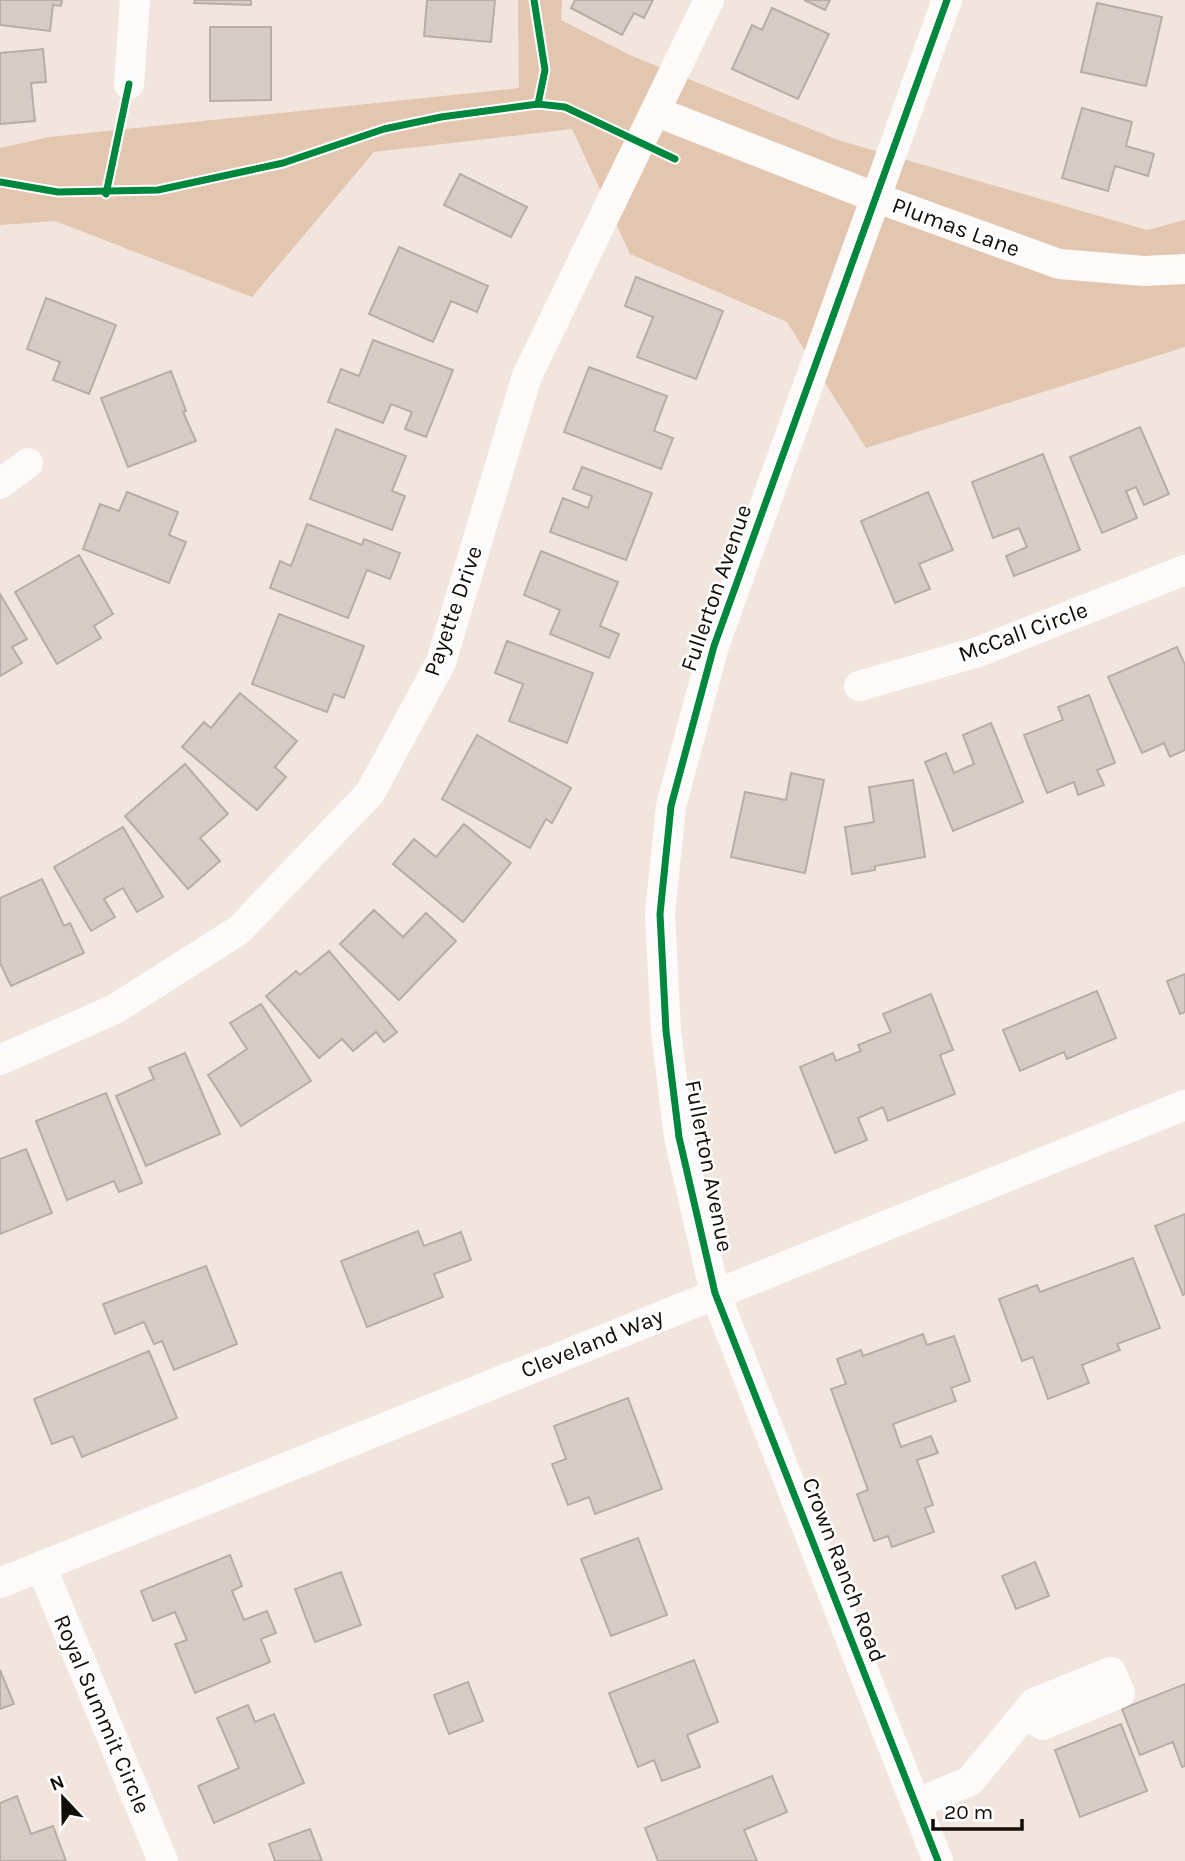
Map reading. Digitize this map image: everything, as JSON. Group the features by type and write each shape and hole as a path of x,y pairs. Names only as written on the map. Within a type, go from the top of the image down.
{"street":[{"path":"129,84 135,0"},
{"name":"Payette Drive","path":"0,1060 115,1009 239,930 370,793 441,662 527,376 709,0"},
{"name":"Fullerton Avenue","path":"715,1293 697,1227 678,1137 666,1031 660,914 671,806 714,646 947,0"},
{"name":"Plumas Lane","path":"657,111 877,198 1059,264 1144,271 1185,268"},
{"path":"0,484 28,463"},
{"name":"McCall Circle","path":"859,685 978,652 1185,570"},
{"name":"Cleveland Way","path":"0,1583 1185,1105"},
{"name":"Crown Ranch Road","path":"715,1293 938,1861"},
{"name":"Royal Summit Circle","path":"41,1566 163,1861"},
{"path":"916,1804 970,1781 1025,1715"}],"shaded area":[{"path":"518,0 562,0 561,20 630,55 838,140 1147,230 1185,220 1185,347 866,448 787,322 630,254 572,129 374,152 252,297 55,221 0,225 0,148 49,137 519,88"}],"building":[{"path":"0,0 62,0 61,6 53,5 50,31 0,25"},
{"path":"195,0 251,0 251,5 194,3"},
{"path":"427,0 495,0 491,42 424,36"},
{"path":"575,0 653,0 644,18 634,13 622,35 571,8"},
{"path":"804,0 830,0 825,10"},
{"path":"1097,3 1162,17 1146,86 1081,72"},
{"path":"772,8 829,34 798,99 732,69 752,25 762,30"},
{"path":"210,27 271,27 271,100 210,101"},
{"path":"43,49 46,82 31,83 35,121 0,124 0,53"},
{"path":"1082,108 1132,122 1126,146 1154,154 1148,176 1115,166 1108,191 1062,178"},
{"path":"460,174 527,207 511,237 444,205"},
{"path":"399,247 488,286 477,312 451,301 433,342 369,314"},
{"path":"636,277 723,311 696,379 637,357 653,317 625,306"},
{"path":"46,298 116,325 89,394 53,380 60,362 27,349"},
{"path":"373,340 453,370 426,437 405,429 412,412 391,404 383,423 328,402 341,369 359,376"},
{"path":"589,367 667,396 654,431 673,438 661,469 564,432"},
{"path":"171,371 186,411 183,412 196,441 128,467 101,398"},
{"path":"1140,427 1169,494 1144,505 1136,487 1126,491 1137,518 1102,533 1070,457"},
{"path":"336,429 406,456 392,491 405,496 392,530 310,499"},
{"path":"1043,454 1080,550 1014,576 1006,556 1027,547 1019,528 993,538 972,482"},
{"path":"582,467 652,493 626,560 550,532 563,498 588,508 592,496 573,489"},
{"path":"127,492 178,512 169,535 186,542 169,583 83,549 100,504 119,511"},
{"path":"928,492 953,550 919,564 930,589 895,603 861,521"},
{"path":"307,524 362,545 364,539 400,553 390,579 367,570 348,618 270,588 280,561 291,566"},
{"path":"541,551 618,582 600,626 619,634 609,658 550,634 560,610 524,595"},
{"path":"79,555 113,614 94,626 101,638 57,664 15,592"},
{"path":"0,594 27,639 12,647 22,663 0,676"},
{"path":"279,614 364,646 344,698 334,694 327,712 252,684"},
{"path":"507,641 593,673 567,743 509,721 523,684 495,673"},
{"path":"1177,647 1185,665 1185,750 1170,757 1164,743 1142,753 1108,677"},
{"path":"240,693 297,741 275,767 286,777 257,810 182,747 204,722 211,728"},
{"path":"1089,695 1115,763 1097,770 1104,785 1078,795 1074,782 1047,793 1024,735 1063,720 1058,707"},
{"path":"991,723 1023,802 953,831 925,762 946,753 954,773 974,764 963,735"},
{"path":"477,735 571,788 552,823 546,819 530,848 442,799"},
{"path":"185,764 228,814 200,838 220,861 188,889 125,816"},
{"path":"791,773 824,780 805,873 731,857 745,792 786,800"},
{"path":"913,780 925,857 875,866 875,870 852,874 845,827 874,822 869,787"},
{"path":"464,824 511,863 463,922 393,864 414,839 436,857"},
{"path":"123,827 163,897 137,912 123,888 104,899 115,917 91,931 54,867"},
{"path":"42,879 64,926 70,923 84,953 11,986 0,963 0,898"},
{"path":"374,910 403,937 426,913 456,941 399,1000 340,944"},
{"path":"329,951 397,1032 384,1042 376,1032 353,1051 342,1039 319,1058 266,996 296,971 300,975"},
{"path":"1185,974 1185,1012 1180,1014 1167,981"},
{"path":"1097,991 1116,1038 1067,1059 1064,1052 1020,1071 1003,1030"},
{"path":"931,994 953,1050 940,1055 955,1094 888,1121 883,1107 858,1118 867,1140 835,1153 800,1067 833,1053 836,1061 861,1051 858,1045 891,1032 883,1014"},
{"path":"261,1004 311,1081 241,1126 208,1075 247,1049 230,1023"},
{"path":"185,1053 220,1134 146,1166 116,1096 154,1079 149,1068"},
{"path":"106,1093 142,1183 119,1192 114,1181 67,1200 36,1121"},
{"path":"26,1149 52,1213 0,1234 0,1159"},
{"path":"1185,1214 1185,1294 1183,1295 1155,1226"},
{"path":"418,1231 424,1246 461,1232 471,1260 434,1274 443,1297 367,1327 341,1261"},
{"path":"1133,1258 1160,1328 1117,1344 1120,1350 1082,1365 1089,1383 1048,1399 1033,1357 1022,1361 999,1299 1037,1285 1040,1292"},
{"path":"206,1266 237,1344 174,1370 162,1341 154,1344 144,1322 115,1334 103,1304"},
{"path":"923,1334 927,1345 954,1336 970,1381 951,1388 956,1401 893,1424 901,1447 931,1436 938,1453 917,1460 933,1505 925,1508 934,1532 892,1547 888,1536 874,1541 857,1494 868,1490 831,1389 846,1384 837,1359 861,1350 863,1356"},
{"path":"149,1351 177,1418 82,1457 73,1436 52,1444 34,1399"},
{"path":"628,1398 662,1489 595,1514 589,1497 568,1505 552,1464 566,1459 554,1426"},
{"path":"638,1538 667,1615 611,1636 581,1559"},
{"path":"230,1555 242,1586 232,1591 244,1620 267,1611 276,1633 261,1639 270,1662 195,1693 175,1644 187,1640 175,1612 153,1621 141,1591"},
{"path":"1035,1562 1049,1596 1016,1609 1002,1576"},
{"path":"341,1572 361,1625 315,1642 295,1589"},
{"path":"694,1660 718,1722 687,1735 700,1767 662,1781 654,1760 638,1767 609,1693"},
{"path":"0,1670 14,1704 0,1709"},
{"path":"468,1682 483,1721 449,1734 434,1695"},
{"path":"1185,1684 1185,1766 1182,1767 1173,1742 1140,1755 1122,1709"},
{"path":"248,1705 255,1722 274,1714 304,1783 214,1823 198,1786 239,1768 217,1718"},
{"path":"1121,1724 1147,1791 1080,1817 1055,1750"},
{"path":"772,1776 787,1812 744,1830 757,1861 658,1861 645,1828"},
{"path":"17,1796 31,1834 53,1826 66,1861 0,1861 0,1803"},
{"path":"310,1829 322,1861 275,1861 269,1844"}],"cycle path":[{"path":"534,0 545,70 538,104"},
{"path":"938,1861 715,1293 679,1137 666,1031 660,914 671,806 714,646 947,0"},
{"path":"106,194 129,84"},
{"path":"0,182 58,192 158,190 283,163 384,129 441,117 538,104 565,107 675,159"}]}
